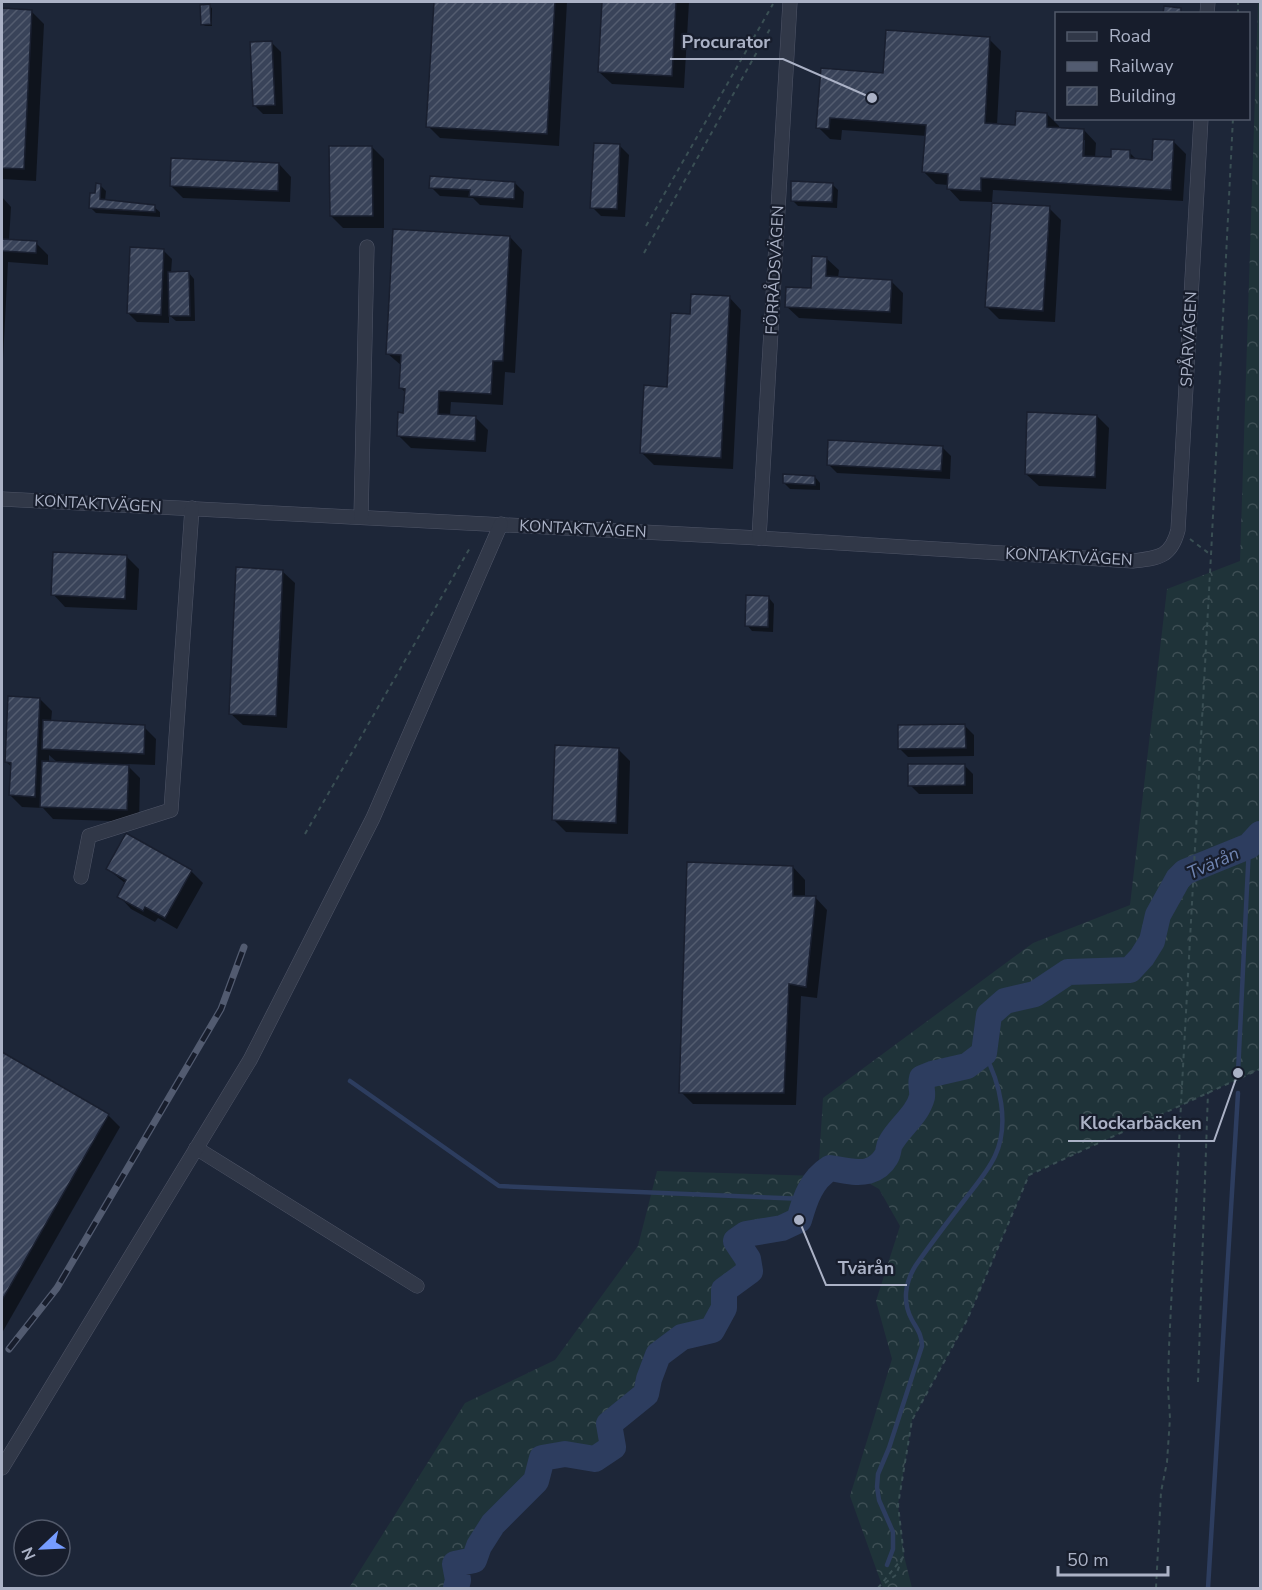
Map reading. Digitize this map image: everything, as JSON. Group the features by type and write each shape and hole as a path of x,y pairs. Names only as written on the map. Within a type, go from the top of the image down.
{"street":[{"name":"FÖRRÅDSVÄGEN","path":"759,538 790,2"},
{"name":"SPÅRVÄGEN","path":"1164,554 1174,544 1178,530 1201,120"},
{"path":"361,517 367,247"},
{"name":"KONTAKTVÄGEN","path":"2,499 759,538 1133,561 1149,560 1164,554"},
{"path":"81,877 89,836 171,810 192,508"},
{"path":"2,1467 250,1060 373,818 501,524"},
{"path":"196,1148 417,1286"}],"path":[{"path":"646,226 773,4"},
{"path":"644,253 771,27"},
{"path":"1156,1588 1161,1492 1167,1462 1170,1418 1169,1367 1181,1104 1233,120"},
{"path":"1178,530 1211,555"},
{"path":"305,834 471,546"},
{"path":"878,1588 883,1585 904,1556 898,1505 912,1420 967,1320 1029,1175 1260,1069"},
{"path":"1198,1382 1208,1092"}],"green space":[{"path":"1258,2 1260,2 1260,1069 1029,1175 967,1320 912,1420 898,1505 904,1556 912,1588 883,1588 850,1496 892,1359 876,1301 900,1226 879,1189 849,1172 830,1168 813,1184 806,1197 799,1220 782,1228 747,1234 736,1241 748,1259 750,1271 724,1290 724,1308 712,1330 682,1337 658,1355 646,1394 609,1424 613,1447 595,1459 565,1454 542,1458 536,1481 493,1524 479,1546 474,1560 456,1564 458,1580 456,1588 349,1588 465,1403 555,1360 638,1246 657,1171 818,1176 823,1098 1033,943 1130,905 1167,589 1240,561"}],"building":[{"path":"434,2 555,2 547,134 426,127"},
{"path":"602,2 676,2 672,76 598,72"},
{"path":"210,4 211,24 201,25 200,5"},
{"path":"1164,6 1181,8 1181,12 1163,12"},
{"path":"2,8 32,10 24,169 2,168"},
{"path":"886,30 990,37 985,123 1015,125 1016,111 1047,113 1047,127 1084,129 1083,156 1111,157 1111,149 1130,150 1130,158 1152,160 1153,139 1174,140 1171,190 981,178 981,191 947,189 948,174 922,172 926,125 830,118 829,129 816,128 821,68 883,73"},
{"path":"272,41 275,105 253,106 250,42"},
{"path":"594,143 620,144 617,209 590,208"},
{"path":"329,146 372,146 373,216 330,216"},
{"path":"171,158 279,163 278,191 170,186"},
{"path":"430,176 515,182 514,199 469,196 470,190 429,188"},
{"path":"791,181 833,183 832,202 791,201"},
{"path":"96,183 101,184 100,199 155,205 155,212 89,208 90,193 95,193"},
{"path":"992,203 1050,206 1043,311 985,307"},
{"path":"393,229 510,236 503,361 493,361 491,394 439,391 438,414 476,416 475,441 397,436 398,412 403,413 405,389 399,388 401,355 386,354"},
{"path":"2,239 37,241 36,253 2,251"},
{"path":"130,247 164,249 161,315 127,313"},
{"path":"812,256 827,257 826,276 892,280 890,312 785,307 786,287 811,288"},
{"path":"189,271 190,316 169,316 168,272"},
{"path":"691,294 730,296 721,458 640,453 644,385 667,387 671,313 690,314"},
{"path":"1027,412 1097,415 1095,477 1025,474"},
{"path":"828,440 943,446 941,471 827,465"},
{"path":"783,474 815,476 815,485 783,483"},
{"path":"53,552 127,555 125,599 51,595"},
{"path":"236,567 283,570 276,716 229,714"},
{"path":"746,595 769,596 768,627 745,626"},
{"path":"8,696 40,698 35,797 9,795 11,763 5,762"},
{"path":"43,720 145,725 144,754 42,749"},
{"path":"965,724 966,748 898,749 898,725"},
{"path":"555,745 619,748 616,823 552,820"},
{"path":"42,761 129,765 127,810 40,807"},
{"path":"908,764 965,764 965,785 908,786"},
{"path":"126,833 192,870 165,918 145,907 143,911 117,897 126,880 106,869"},
{"path":"687,862 793,866 793,896 816,896 806,987 789,984 784,1093 679,1093"},
{"path":"2,1052 109,1114 2,1300"}],"waterway":[{"name":"Tvärån","path":"456,1588 458,1580 455,1564 474,1560 479,1546 493,1524 536,1481 542,1458 565,1454 595,1459 613,1447 609,1424 646,1394 658,1355 682,1337 712,1330 724,1308 724,1290 750,1271 748,1259 736,1241 746,1234 782,1228 799,1220 806,1197 813,1184 830,1168 859,1172 878,1166 887,1155 894,1138 920,1104 922,1078 967,1066 984,1053 989,1015 1005,1001 1035,994 1068,972 1130,970 1152,941 1158,915 1178,879 1185,872 1249,846 1260,834"},
{"path":"1238,1073 1249,846"},
{"path":"887,1565 893,1549 893,1532 879,1500 878,1474 889,1448 922,1346 920,1335 907,1306 907,1285 916,1265 982,1178 999,1144 1002,1130 1001,1103 995,1077 984,1053"},
{"path":"350,1081 499,1186 805,1199"},
{"path":"1208,1588 1238,1093"}],"railway":[{"path":"9,1349 57,1288 221,1009 244,947"}],"place":[{"name":"Procurator","path":"872,98"},
{"name":"Klockarbäcken","path":"1238,1073"},
{"name":"Tvärån","path":"799,1220"}]}
